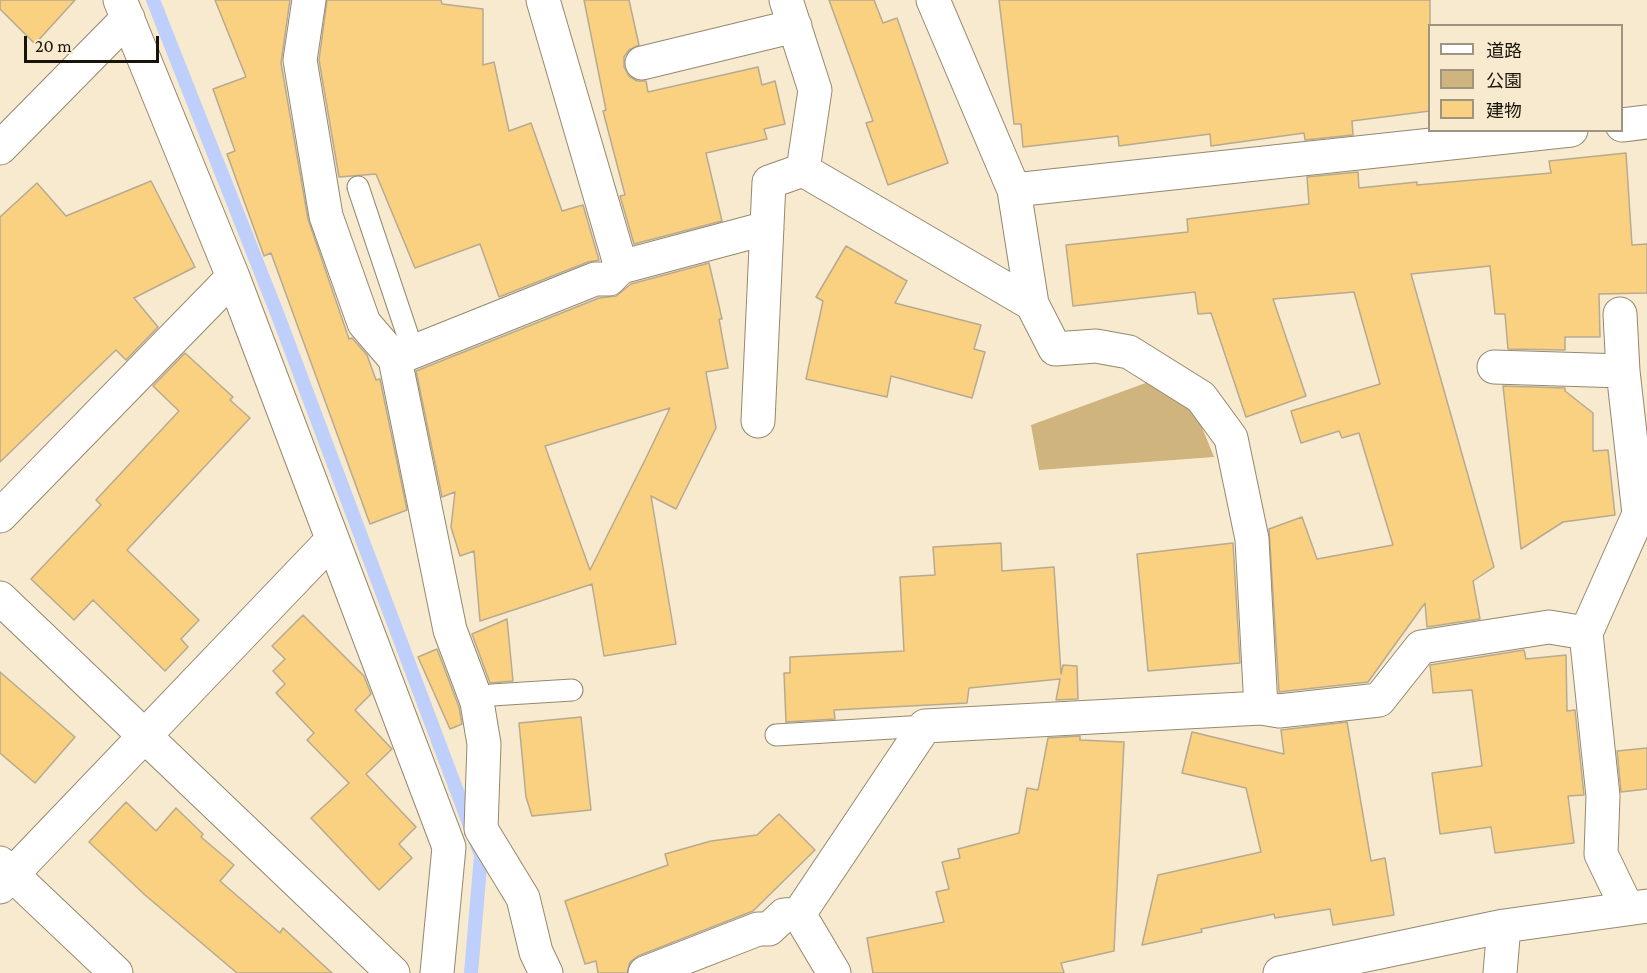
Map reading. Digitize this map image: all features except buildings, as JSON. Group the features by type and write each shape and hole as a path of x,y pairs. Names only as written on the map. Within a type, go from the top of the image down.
{"street":[{"path":"309,0 300,60 326,216 364,323 404,355 450,630 477,702 484,744 480,830 523,898 536,952 546,973"},
{"path":"543,0 621,267"},
{"path":"933,0 1014,190 1032,304 1055,349 1095,346 1129,352 1201,397 1232,438 1252,539 1261,708"},
{"path":"0,148 124,9 232,277 449,847 437,973"},
{"path":"642,63 791,13 815,90 803,170"},
{"path":"1623,125 1647,122"},
{"path":"1014,190 1552,132"},
{"path":"758,421 769,182 803,170 1032,304"},
{"path":"404,355 595,279 609,279 621,267 767,228"},
{"path":"0,516 232,277"},
{"path":"1280,973 1504,927 1637,906 1601,854 1604,796 1586,633 1643,513 1623,371 1620,314"},
{"path":"1494,367 1623,371"},
{"path":"116,973 4,875 144,736 332,540"},
{"path":"0,597 393,973"},
{"path":"799,914 925,726 1261,708 1279,711 1380,700 1421,647 1549,627 1586,633"},
{"path":"449,847 480,830"},
{"path":"645,973 758,929 769,929 784,915 799,914"},
{"path":"799,914 834,973"},
{"path":"1500,973 1504,927"}],"lane":[{"path":"358,187 404,355"},
{"path":"477,702 492,696 572,690"},
{"path":"776,735 925,726"}],"green space":[{"path":"1151,381 1193,405 1214,457 1039,470 1031,425"}],"waterway":[{"path":"153,0 277,313 481,855 471,973"}]}
